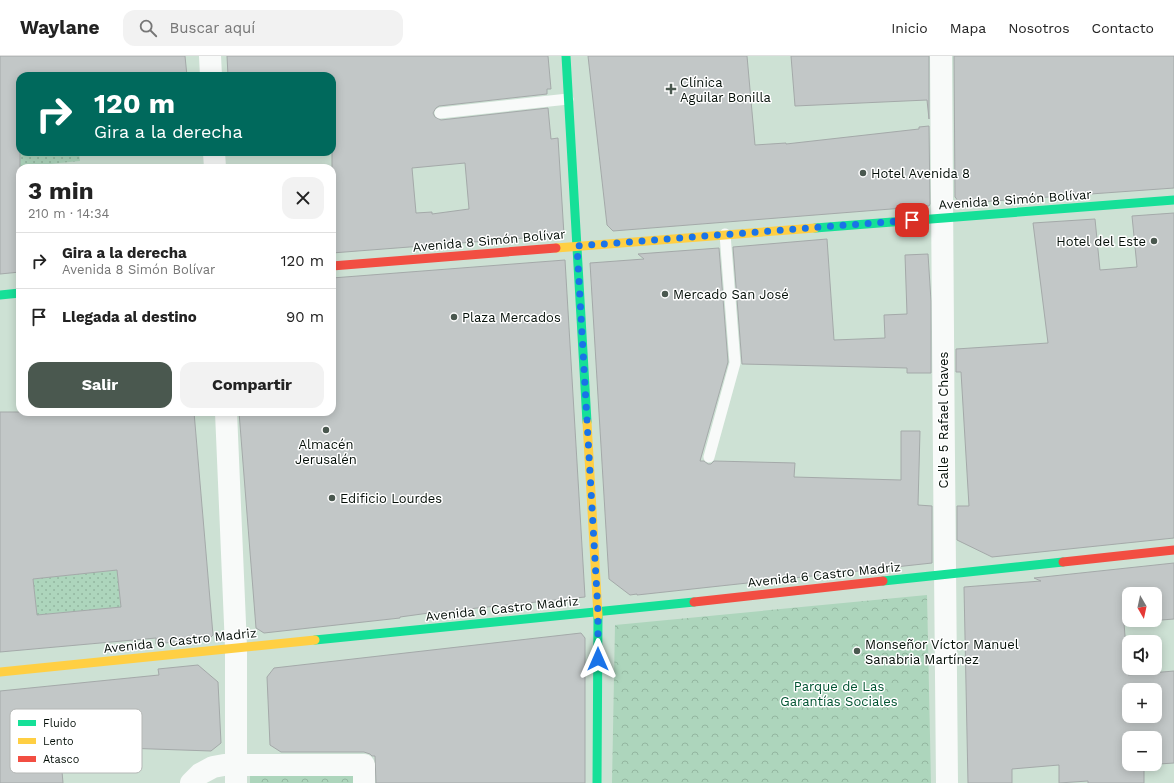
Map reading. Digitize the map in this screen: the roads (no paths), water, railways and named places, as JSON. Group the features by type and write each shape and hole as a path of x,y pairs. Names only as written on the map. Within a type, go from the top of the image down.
{"street":[{"path":"210,56 211,72"},
{"path":"566,56 598,612 598,783"},
{"name":"Calle 5 Rafael Chaves","path":"941,56 944,574 947,783"},
{"name":"Avenida 8 Simón Bolívar","path":"336,266 1174,200"},
{"path":"0,294 16,293"},
{"path":"226,416 236,647 236,774"},
{"name":"Avenida 6 Castro Madriz","path":"0,672 236,647 598,612 1174,550"},
{"path":"191,783 200,774 224,765 236,774 364,774"}],"lane":[{"path":"440,113 568,99"},
{"path":"709,457 735,363 725,234"}],"place":[{"name":"Clínica Aguilar Bonilla","path":"671,89"},
{"name":"Hotel Avenida 8","path":"863,173"},
{"name":"Hotel del Este","path":"1154,241"},
{"name":"Mercado San José","path":"665,294"},
{"name":"Plaza Mercados","path":"454,317"},
{"name":"Almacén Jerusalén","path":"326,430"},
{"name":"Edificio Lourdes","path":"332,498"},
{"name":"Monseñor Víctor Manuel Sanabria Martínez","path":"857,651"}],"park label":[{"name":"Parque de Las Garantías Sociales","path":"839,694"}]}
